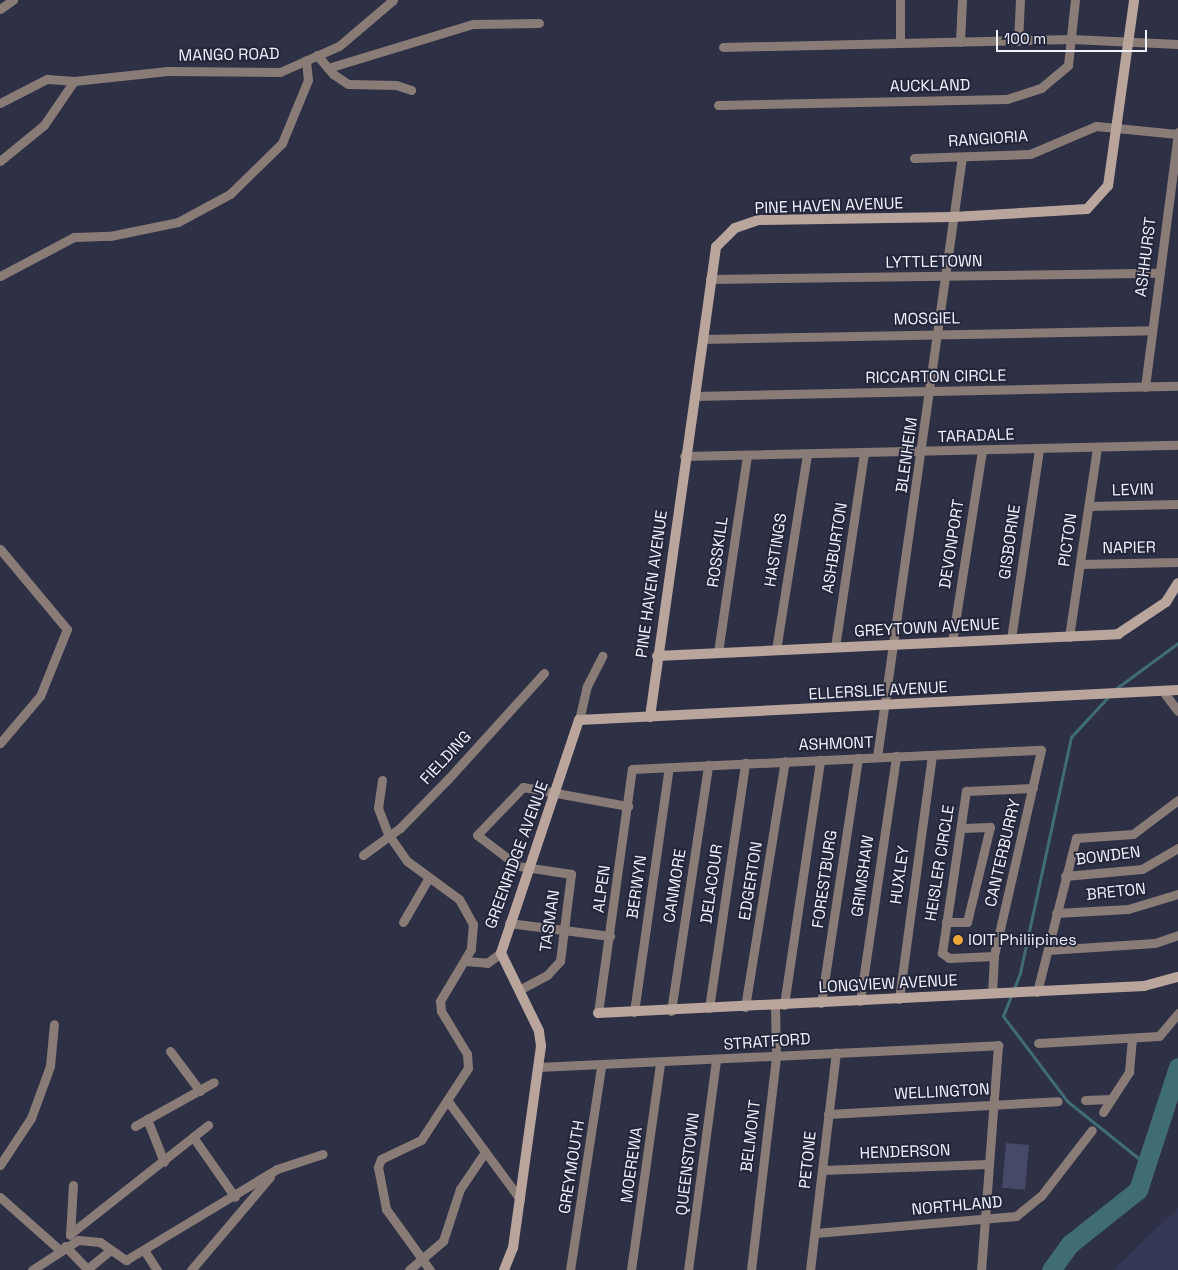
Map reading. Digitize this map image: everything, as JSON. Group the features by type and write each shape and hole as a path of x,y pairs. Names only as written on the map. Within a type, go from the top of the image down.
{"street":[{"path":"0,9 13,0"},
{"name":"MANGO ROAD","path":"0,103 47,79 74,81 167,71 280,72 339,46 392,0"},
{"path":"900,0 900,42"},
{"path":"960,42 962,0"},
{"path":"1018,41 1020,0"},
{"name":"AUCKLAND","path":"718,105 1006,99 1041,88 1068,65 1072,39 1074,0"},
{"name":"PINE HAVEN AVENUE","path":"650,717 684,456 716,247 735,228 758,220 953,217 1087,209 1108,186 1119,127 1131,39 1134,0"},
{"path":"328,68 473,24 539,23"},
{"path":"723,47 1072,39 1131,39 1178,44"},
{"path":"317,55 328,68 348,84 396,85 411,90"},
{"path":"0,276 74,237 110,236 178,222 230,194 282,143 308,80 306,60"},
{"path":"0,161 44,125 74,81"},
{"name":"RANGIORIA","path":"914,158 1030,154 1096,126 1178,133"},
{"name":"ASHHURST","path":"1145,387 1158,273 1178,133"},
{"name":"BLENHEIM","path":"877,757 923,452 962,157"},
{"name":"LYTTLETOWN","path":"710,280 1158,273"},
{"name":"MOSGIEL","path":"702,339 1152,330"},
{"name":"RICCARTON CIRCLE","path":"694,396 1178,386"},
{"name":"TARADALE","path":"684,456 864,454 1178,445"},
{"name":"PICTON","path":"1069,637 1098,448"},
{"name":"GISBORNE","path":"1011,639 1039,449"},
{"name":"DEVONPORT","path":"952,642 982,450"},
{"name":"HASTINGS","path":"776,650 806,454"},
{"name":"ASHBURTON","path":"834,647 864,454"},
{"name":"ROSSKILL","path":"718,652 747,456"},
{"name":"LEVIN","path":"1089,506 1178,504"},
{"path":"0,549 66,629 40,696 0,743"},
{"name":"NAPIER","path":"1080,564 1178,562"},
{"name":"GREYTOWN AVENUE","path":"657,656 1118,634 1166,602 1178,583"},
{"name":"GREENRIDGE AVENUE","path":"504,1270 513,1248 538,1067 539,1031 501,953 509,923 556,794 579,720 587,686 602,656"},
{"name":"FIELDING","path":"363,855 448,779 544,673"},
{"name":"ELLERSLIE AVENUE","path":"579,720 1164,694 1178,690"},
{"path":"1164,694 1178,711"},
{"name":"ASHMONT","path":"632,769 1041,750"},
{"name":"CANTERBURRY","path":"992,993 994,956 1041,750"},
{"name":"HUXLEY","path":"899,998 932,755"},
{"name":"GRIMSHAW","path":"860,1001 896,756"},
{"name":"FORESTBURG","path":"821,1003 858,758"},
{"name":"BELMONT","path":"751,1270 776,1056 779,1005 820,760"},
{"name":"EDGERTON","path":"745,1007 786,761"},
{"name":"DELACOUR","path":"709,1008 745,763"},
{"name":"CANMORE","path":"671,1011 708,765"},
{"name":"BERWYN","path":"634,1012 669,767"},
{"name":"ALPEN","path":"598,1013 632,769"},
{"path":"382,780 378,808 388,834 407,861 428,879 447,889 468,910 474,935 466,961 440,1001 442,1011 467,1054 468,1068 421,1140 381,1159 378,1167 386,1209 430,1270"},
{"name":"TASMAN","path":"519,990 555,968 564,930 572,874 518,866 477,835 523,787 628,806"},
{"name":"HEISLER CIRCLE","path":"994,956 949,958 942,953 966,791 1033,788"},
{"path":"1036,992 1076,838 1132,834 1178,800"},
{"path":"946,922 967,922 990,827 961,828"},
{"name":"BOWDEN","path":"1065,876 1142,869 1178,848"},
{"path":"403,922 428,879"},
{"name":"BRETON","path":"1056,913 1128,908 1178,894"},
{"path":"509,923 610,936"},
{"path":"1048,950 1155,943 1178,935"},
{"path":"466,961 487,962 501,953"},
{"name":"LONGVIEW AVENUE","path":"598,1013 671,1011 1144,986 1178,977"},
{"path":"1038,1043 1159,1036 1178,1013"},
{"path":"0,1165 31,1118 50,1066 54,1024"},
{"path":"1103,1112 1129,1072 1132,1038"},
{"name":"STRATFORD","path":"538,1067 602,1067 998,1045 994,1104"},
{"path":"170,1051 200,1090"},
{"name":"PETONE","path":"810,1270 836,1053"},
{"name":"QUEENSTOWN","path":"688,1270 716,1061"},
{"name":"MOEREWA","path":"631,1270 660,1064"},
{"name":"GREYMOUTH","path":"570,1270 602,1067"},
{"path":"135,1126 214,1082"},
{"path":"1085,1100 1111,1099"},
{"path":"447,1100 520,1199"},
{"name":"WELLINGTON","path":"828,1114 1058,1101"},
{"path":"981,1270 994,1104"},
{"path":"147,1119 164,1162"},
{"path":"32,1270 208,1125"},
{"name":"NORTHLAND","path":"815,1233 985,1219 1027,1210 1092,1130"},
{"path":"193,1137 235,1197"},
{"path":"409,1270 443,1241 460,1189 485,1152"},
{"path":"66,1243 89,1239 126,1260 235,1197 277,1169 323,1154"},
{"name":"HENDERSON","path":"822,1170 990,1164"},
{"path":"190,1270 277,1169"},
{"path":"66,1243 73,1185"},
{"path":"0,1197 66,1243 87,1270 111,1250"},
{"path":"144,1250 157,1270"}],"shaded area":[{"path":"1006,1143 1029,1145 1025,1190 1002,1188"},
{"path":"1178,1208 1178,1270 1113,1270"}],"waterway":[{"path":"1114,690 1178,643"},
{"path":"1108,697 1071,737 1020,973 1003,1016 1067,1101 1148,1166"},
{"path":"1051,1270 1070,1244 1138,1190 1178,1067"}],"place":[{"name":"IOIT Philiipines","path":"958,940"}]}
